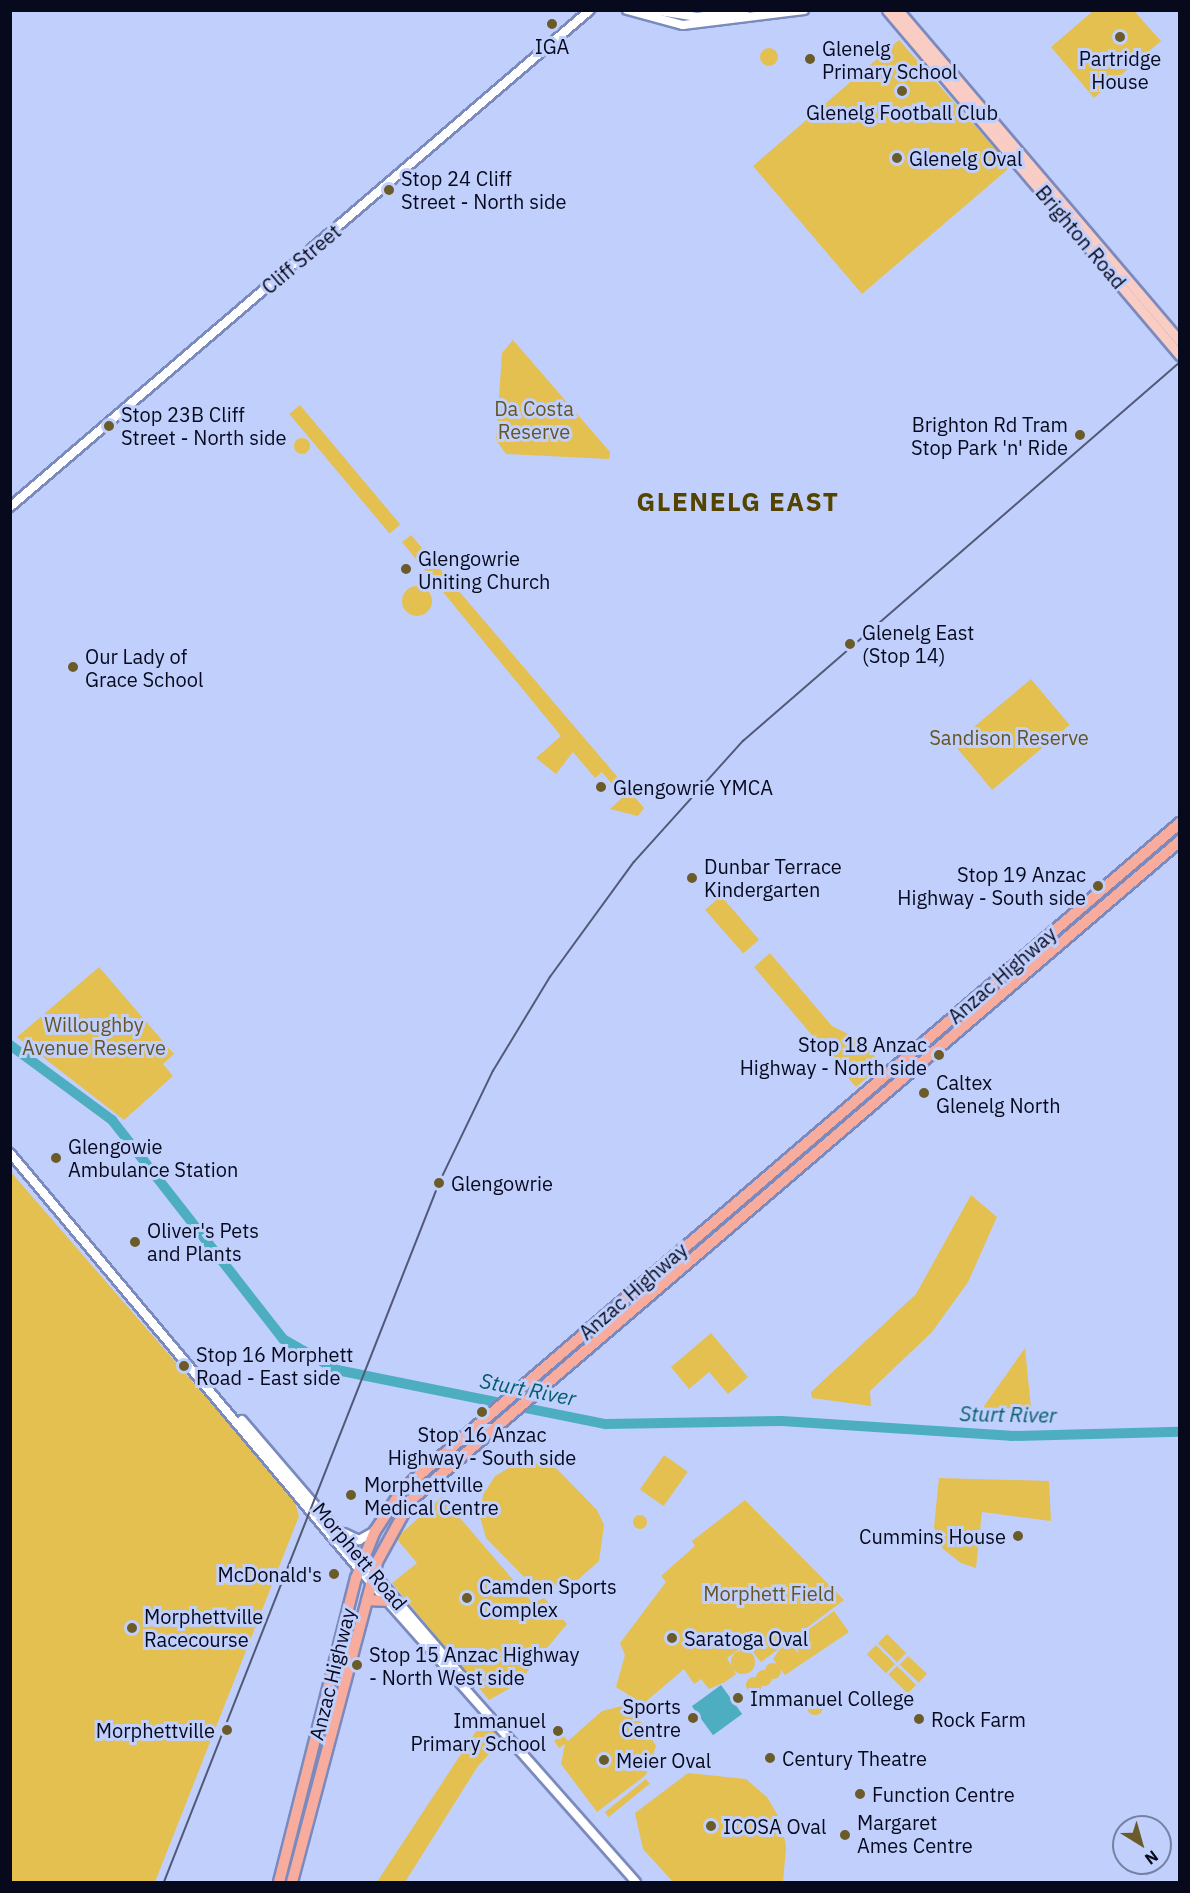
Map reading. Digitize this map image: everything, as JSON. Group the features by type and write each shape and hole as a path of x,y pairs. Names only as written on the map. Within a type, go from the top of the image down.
{"highway":[{"name":"Anzac Highway","path":"279,1882 361,1564 375,1531 402,1490 1179,823"},
{"name":"Anzac Highway","path":"292,1882 373,1578 398,1517 444,1470 1179,841"},
{"path":"1045,937 1055,941 1065,938"},
{"path":"1045,937 1051,951"},
{"path":"778,1165 783,1171 796,1169"},
{"path":"767,1175 782,1180"},
{"path":"607,1313 616,1316 641,1302"},
{"path":"596,1322 611,1328"},
{"path":"435,1460 444,1470"},
{"path":"367,1600 388,1601"},
{"path":"299,1799 308,1800 317,1791"},
{"path":"292,1829 300,1817 309,1821"}],"main road":[{"name":"Brighton Road","path":"886,10 959,88 1179,341"},
{"name":"Brighton Road","path":"898,10 947,75"},
{"name":"Brighton Road","path":"959,88 1179,356"}],"street":[{"path":"627,10 683,25 804,10"},
{"path":"653,10 690,17 745,10"},
{"name":"Cliff Street","path":"10,507 588,11"},
{"name":"Morphett Road","path":"10,1152 636,1882"},
{"name":"Morphett Road","path":"228,1408 263,1438 336,1528 361,1564"},
{"path":"336,1528 359,1540 375,1531"},
{"name":"Morphett Road","path":"373,1578 388,1601 487,1709"}],"green space":[{"path":"1093,11 1134,11 1161,41 1094,98 1051,47"},
{"name":"Glenelg Oval","path":"899,40 1007,162 1007,170 862,294 753,166"},
{"path":"765,48 773,48 778,53 776,64 765,66 760,61 760,53"},
{"name":"Da Costa Reserve","path":"513,340 610,452 609,459 506,454 496,440 502,353"},
{"path":"300,405 400,525 390,534 289,414"},
{"path":"302,438 308,440 310,446 308,452 302,454 296,452 294,446 296,440"},
{"path":"411,535 644,808 638,816 610,809 623,797 602,772 595,778 573,752 556,774 536,758 561,736 402,542"},
{"path":"417,586 428,590 432,601 428,612 417,616 406,612 402,601 406,590"},
{"name":"Sandison Reserve","path":"1031,679 1070,725 992,790 954,744"},
{"path":"721,896 759,940 743,954 705,910"},
{"path":"770,953 832,1026 862,1041 882,1065 856,1087 754,967"},
{"name":"Willoughby Avenue Reserve","path":"99,967 174,1054 163,1064 173,1076 124,1120 17,1037"},
{"name":"Morphettville Racecourse","path":"10,1171 294,1499 299,1516 155,1882 11,1882"},
{"path":"971,1195 997,1217 968,1282 932,1332 870,1391 871,1406 812,1398 811,1392 916,1294"},
{"path":"711,1333 748,1377 728,1394 709,1372 689,1389 671,1367"},
{"path":"1025,1348 1031,1408 985,1409 984,1406"},
{"path":"664,1455 688,1472 664,1506 640,1489"},
{"path":"536,1462 557,1469 597,1510 604,1525 599,1561 573,1584 540,1585 525,1578 486,1538 480,1517 483,1495 495,1476 514,1465"},
{"path":"939,1478 1049,1481 1051,1521 982,1512 976,1568 961,1563 943,1549 934,1527"},
{"name":"Camden Sports Complex","path":"442,1497 533,1603 544,1598 567,1624 516,1685 489,1700 392,1583 417,1563 396,1538"},
{"name":"Morphett Field","path":"745,1500 844,1600 761,1662 746,1644 727,1658 736,1674 725,1682 709,1689 701,1679 694,1684 684,1669 643,1704 616,1687 625,1655 620,1643 666,1582 661,1576 695,1546 692,1541"},
{"path":"637,1515 643,1515 647,1522 643,1529 637,1529 633,1525 633,1519"},
{"path":"834,1611 849,1632 785,1675 773,1659 779,1650 790,1643 799,1654 794,1640"},
{"path":"887,1634 906,1653 897,1662 878,1643"},
{"path":"876,1645 895,1664 886,1673 867,1654"},
{"path":"743,1650 751,1654 755,1662 751,1670 743,1674 735,1670 731,1662 735,1654"},
{"path":"908,1656 927,1674 919,1683 900,1665"},
{"path":"773,1663 779,1665 781,1671 779,1677 773,1679 767,1677 765,1671 767,1665"},
{"path":"897,1666 916,1685 908,1694 889,1674"},
{"path":"764,1670 770,1672 772,1678 770,1684 764,1686 758,1684 756,1678 758,1672"},
{"path":"754,1677 760,1679 762,1685 760,1691 754,1693 748,1691 746,1685 748,1679"},
{"path":"815,1699 823,1707 815,1715 807,1707"},
{"name":"Meier Oval","path":"622,1706 642,1723 656,1746 646,1775 597,1812 561,1764 565,1744 559,1748 554,1741 562,1734 568,1741 602,1711"},
{"path":"484,1719 502,1740 478,1766 405,1882 377,1882"},
{"name":"ICOSA Oval","path":"688,1773 746,1779 767,1797 781,1821 786,1847 783,1882 673,1882 643,1849 635,1813"},
{"path":"646,1779 650,1784 609,1817 605,1812"}],"shaded area":[{"path":"721,1685 742,1714 713,1735 692,1706"}],"waterway":[{"name":"Sturt River","path":"10,1045 112,1120 283,1339 337,1370 606,1424 782,1421 1011,1436 1180,1432"}],"tram line":[{"path":"164,1882 439,1183 493,1071 550,977 634,862 743,741 1180,362"}],"place":[{"name":"IGA","path":"552,24"},
{"name":"Partridge House","path":"1120,37"},
{"name":"Glenelg Primary School","path":"810,59"},
{"name":"Glenelg Football Club","path":"902,91"},
{"name":"Glenelg Oval","path":"897,158"},
{"name":"Stop 24 Cliff Street - North side","path":"389,190"},
{"name":"Stop 23B Cliff Street - North side","path":"109,426"},
{"name":"Brighton Rd Tram Stop Park 'n' Ride","path":"1080,435"},
{"name":"Glengowrie Uniting Church","path":"406,569"},
{"name":"Glenelg East (Stop 14)","path":"850,644"},
{"name":"Our Lady of Grace School","path":"73,667"},
{"name":"Glengowrie YMCA","path":"601,787"},
{"name":"Dunbar Terrace Kindergarten","path":"692,878"},
{"name":"Stop 19 Anzac Highway - South side","path":"1098,886"},
{"name":"Stop 18 Anzac Highway - North side","path":"939,1055"},
{"name":"Caltex Glenelg North","path":"924,1093"},
{"name":"Glengowie Ambulance Station","path":"56,1158"},
{"name":"Glengowrie","path":"439,1183"},
{"name":"Oliver's Pets and Plants","path":"135,1242"},
{"name":"Stop 16 Morphett Road - East side","path":"184,1366"},
{"name":"Stop 16 Anzac Highway - South side","path":"482,1412"},
{"name":"Morphettville Medical Centre","path":"351,1495"},
{"name":"Cummins House","path":"1018,1536"},
{"name":"McDonald's","path":"334,1574"},
{"name":"Camden Sports Complex","path":"467,1598"},
{"name":"Morphettville Racecourse","path":"132,1628"},
{"name":"Saratoga Oval","path":"672,1638"},
{"name":"Stop 15 Anzac Highway - North West side","path":"357,1665"},
{"name":"Immanuel College","path":"738,1698"},
{"name":"Sports Centre","path":"693,1718"},
{"name":"Rock Farm","path":"919,1719"},
{"name":"Morphettville","path":"227,1730"},
{"name":"Immanuel Primary School","path":"558,1731"},
{"name":"Century Theatre","path":"770,1758"},
{"name":"Meier Oval","path":"604,1760"},
{"name":"Function Centre","path":"860,1794"},
{"name":"ICOSA Oval","path":"711,1826"},
{"name":"Margaret Ames Centre","path":"845,1835"}],"district":[{"name":"GLENELG EAST","path":"738,502"}]}
